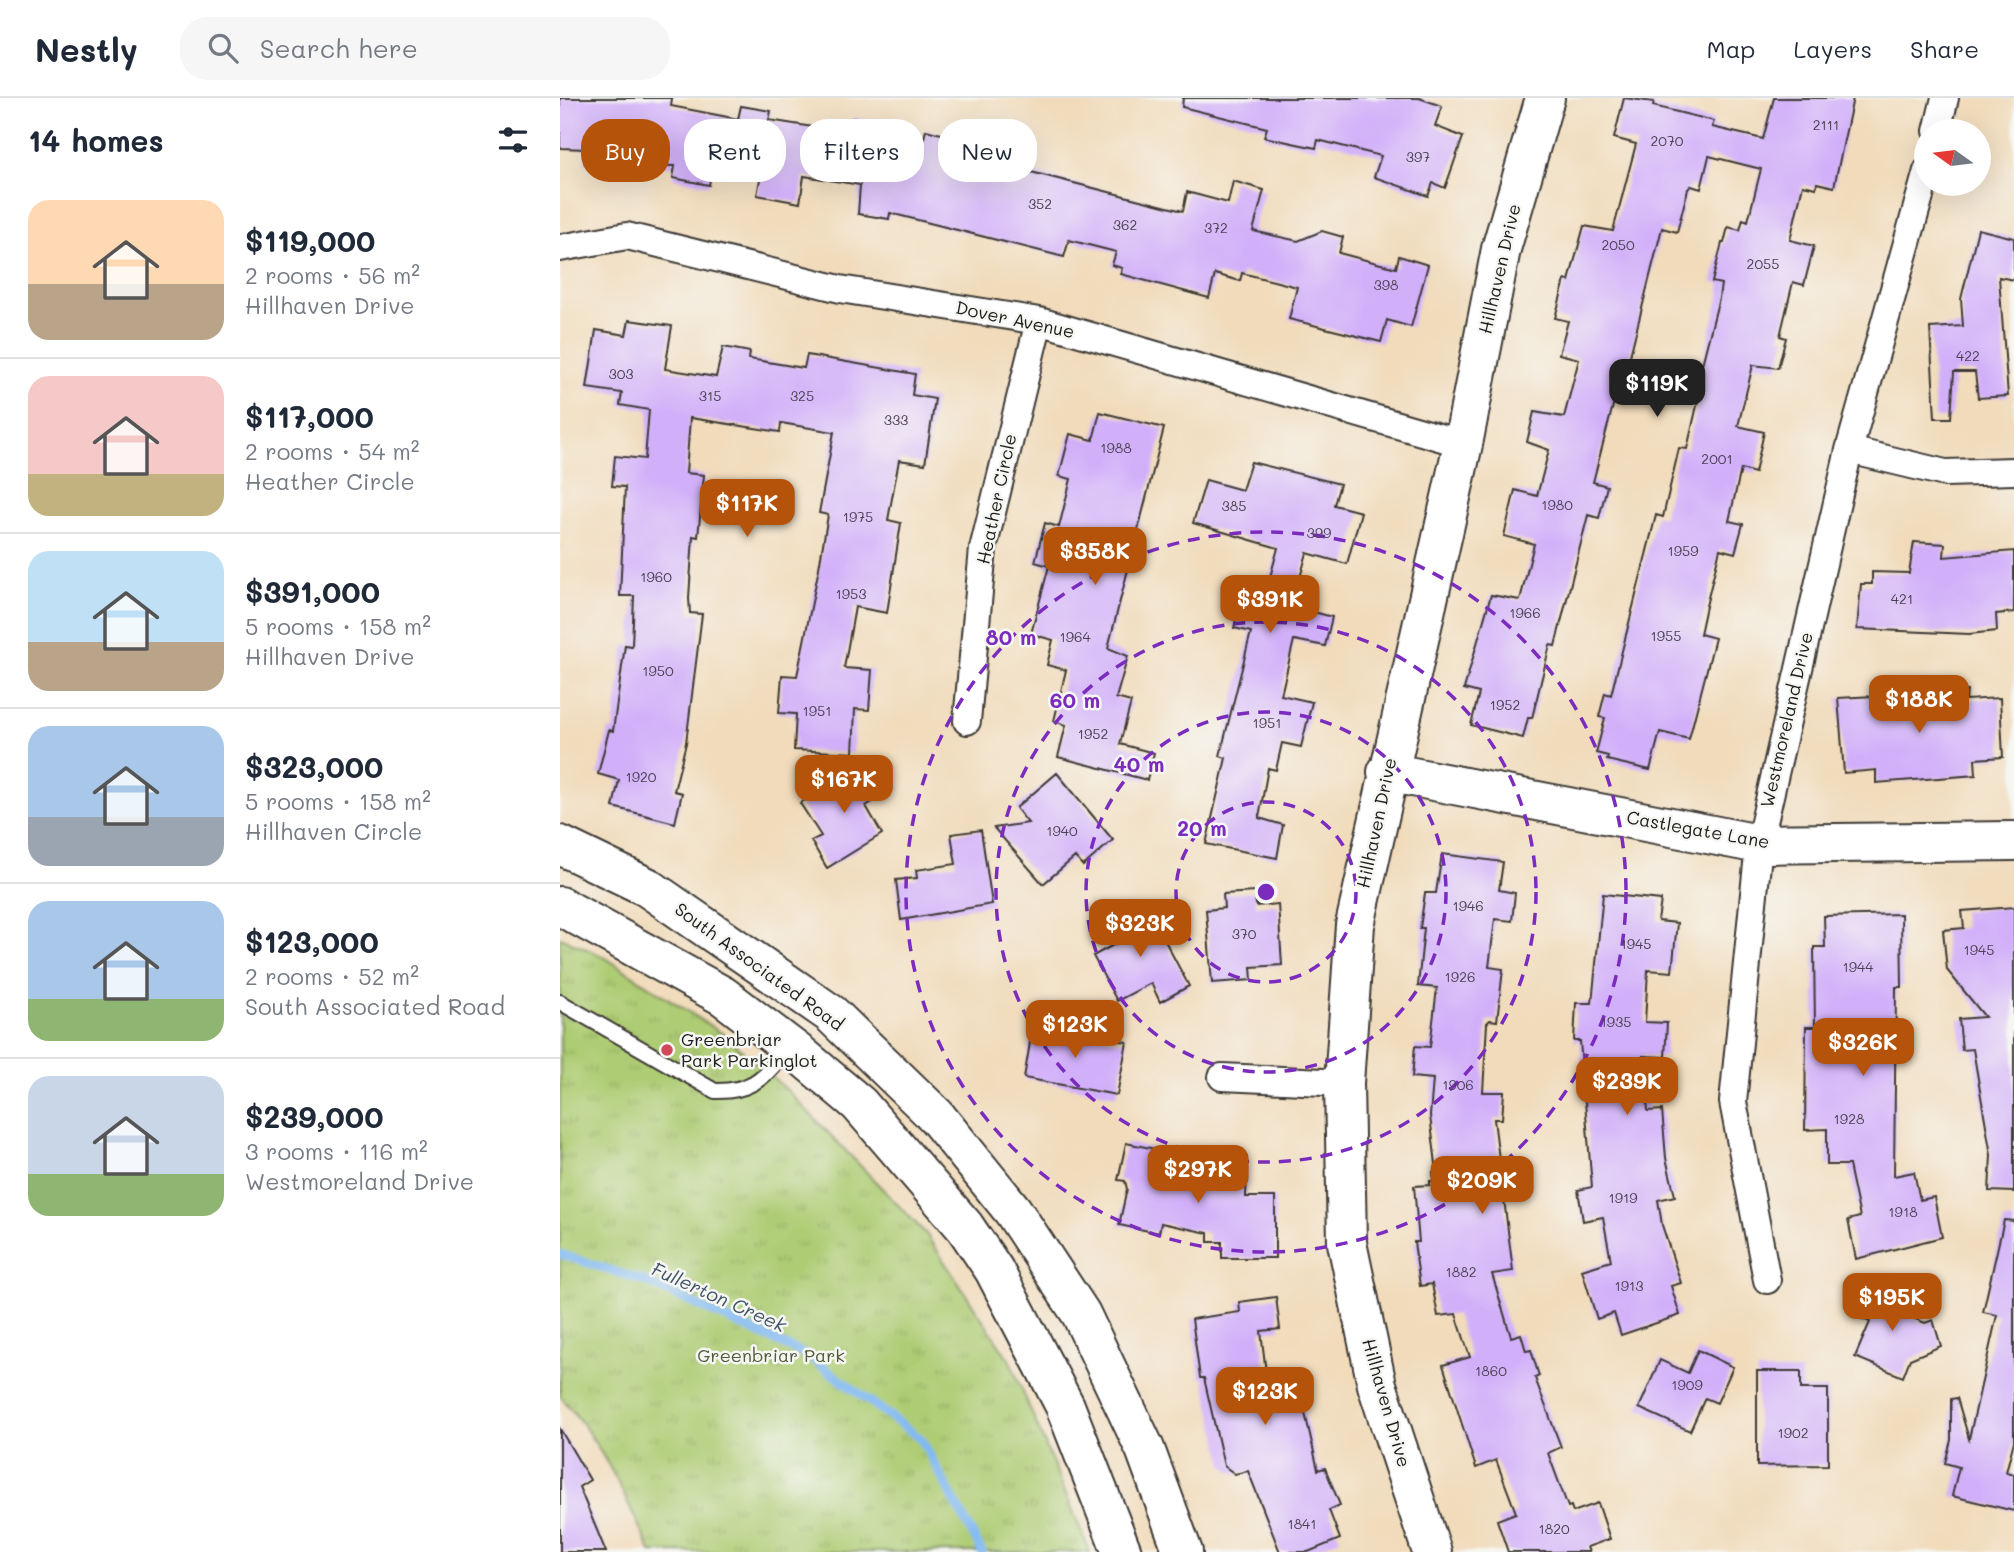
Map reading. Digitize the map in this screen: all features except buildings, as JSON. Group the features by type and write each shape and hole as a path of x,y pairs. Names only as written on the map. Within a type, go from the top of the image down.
{"street":[{"name":"Hillhaven Drive","path":"1432,1552 1377,1385 1347,1243 1343,1083 1355,925 1387,772 1463,444 1501,249 1545,98"},
{"path":"1940,119 1945,98"},
{"name":"Westmoreland Drive","path":"1768,1280 1733,1102 1759,844 1849,450 1920,196"},
{"name":"Dover Avenue","path":"560,248 627,236 840,289 1039,321 1463,444"},
{"name":"Heather Circle","path":"967,721 983,549 1039,321"},
{"path":"1849,450 1945,473 2014,471"},
{"name":"Castlegate Lane","path":"1387,772 1759,844 2014,841"},
{"name":"South Associated Road","path":"560,845 647,887 831,1014 936,1116 1013,1211 1081,1314 1146,1449 1184,1552"},
{"path":"560,905 723,996 791,1047 859,1104 965,1227 994,1270 1065,1406 1122,1552"},
{"path":"1222,1077 1343,1083"}],"lane":[{"path":"560,1002 715,1091 734,1091 755,1085 791,1047"}],"green space":[{"name":"Greenbriar Park","path":"560,937 604,957 723,1034 788,1091 926,1234 1010,1361 1090,1552 651,1552 600,1451 575,1413 560,1396"}],"waterway":[{"name":"Fullerton Creek","path":"560,1254 644,1281 808,1356 921,1439 982,1552"}],"place":[{"name":"Greenbriar Park Parkinglot","path":"667,1050"}]}
